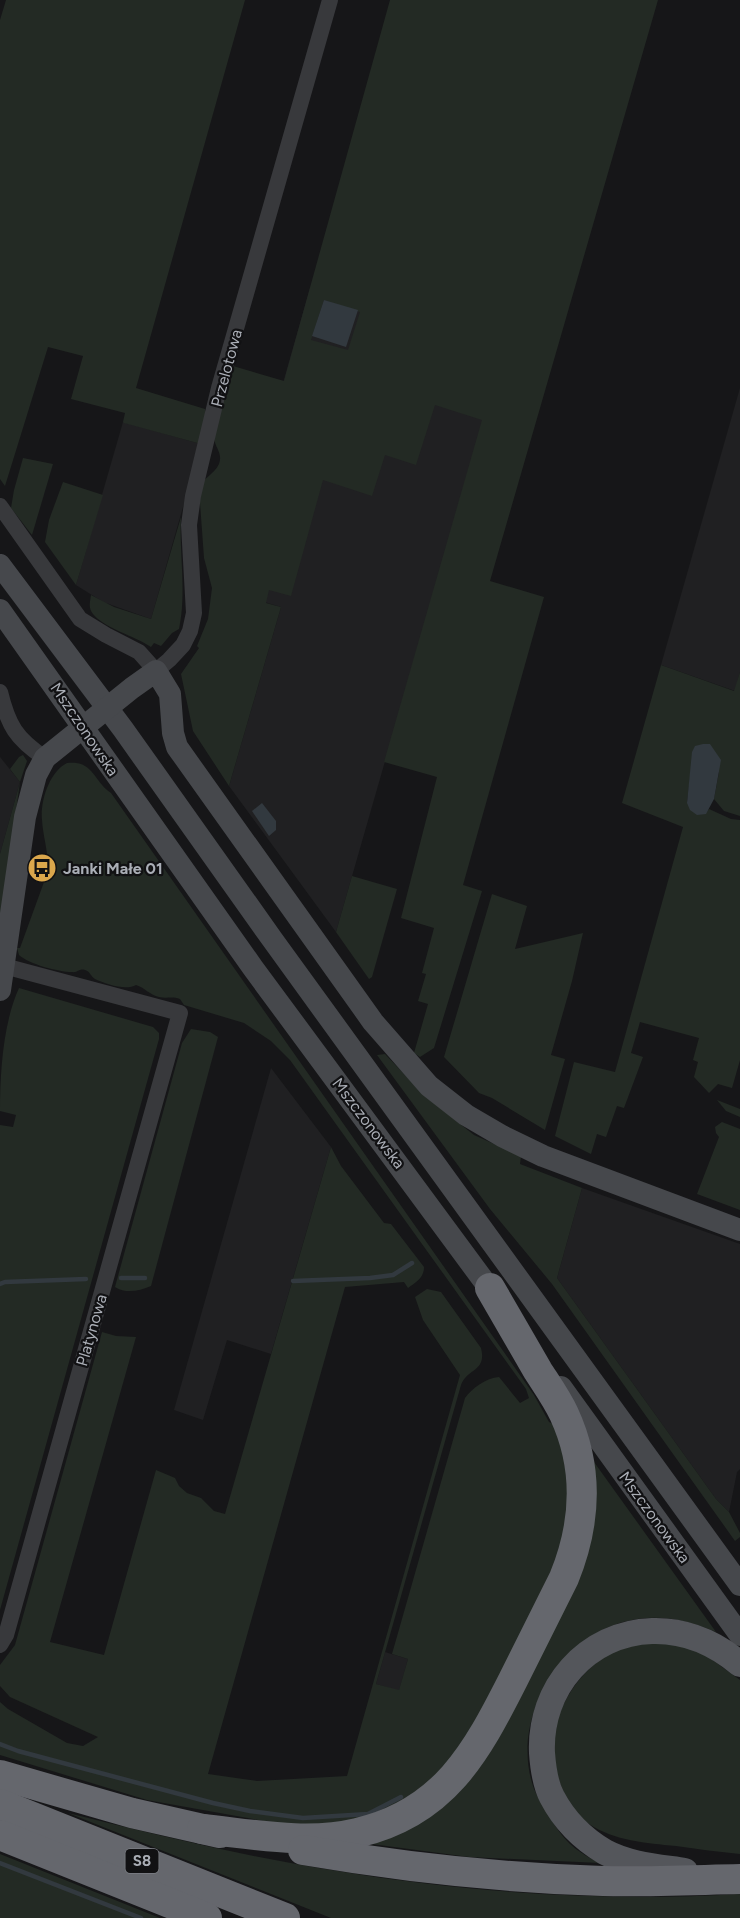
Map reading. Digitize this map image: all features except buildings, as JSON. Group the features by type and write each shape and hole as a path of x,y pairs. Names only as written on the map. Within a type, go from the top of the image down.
{"highway":[{"path":"202,1829 291,1838 329,1837 356,1833 386,1824 423,1805 454,1777 469,1759 489,1726 564,1578 574,1553 582,1509 582,1487 576,1445 564,1414 490,1288"},
{"path":"0,1775 132,1813 280,1846 353,1858 497,1875 604,1881 740,1877"},
{"name":"S8","path":"0,1804 285,1918"},
{"name":"S8","path":"0,1835 207,1918"}],"main road":[{"name":"Mszczonowska","path":"0,566 107,708 740,1585"},
{"name":"Mszczonowska","path":"0,610 254,968 490,1288 740,1635"},
{"name":"Przelotowa","path":"45,758 156,671"},
{"path":"156,671 170,694 173,733 177,747 374,1022 429,1086 466,1115 543,1156 740,1230"},
{"path":"0,990 25,817 36,775 45,758"},
{"path":"740,1664 711,1645 680,1633 660,1631 619,1636 601,1644 580,1659 567,1673 555,1692 542,1742 543,1769 550,1796 567,1821 607,1853 635,1862 740,1877"}],"street":[{"name":"Przelotowa","path":"156,671 183,645 190,631 194,613 189,525 193,496 219,388 330,0"},
{"path":"0,506 80,619 140,652 156,671"},
{"path":"0,692 7,719 28,747 45,758"},
{"name":"Platynowa","path":"0,1645 8,1626 180,1013 4,966"}],"shaded area":[{"path":"6,0 245,0 136,388 205,409 207,423 201,444 124,423 125,413 71,399 83,356 48,347 5,486 0,479 0,20"},
{"path":"390,0 658,0 490,581 544,597 463,885 482,891 434,1048 420,1057 414,1053 428,1004 418,1001 426,974 422,973 434,928 401,918 437,777 384,762 482,420 435,405 416,465 385,455 372,496 323,480 291,596 269,590 266,603 281,607 229,786 193,731 181,674 199,648 197,646 208,619 212,588 204,558 199,489 219,464 220,457 214,433 233,366 284,381","holes":["324,300 360,312 348,350 311,340"]},
{"path":"310,288 363,303 483,420 336,932 229,786 281,607 224,590"},
{"path":"324,300 358,310 346,347 312,336"},
{"path":"740,388 740,672 735,691 661,665"},
{"path":"123,422 201,444 151,619 103,602 76,585"},
{"path":"23,458 53,464 32,535 11,508"},
{"path":"63,482 103,495 76,585 45,542 49,520"},
{"path":"181,517 183,587 179,629 172,633 161,646 154,643 151,647 98,619 90,609 91,595 114,607 151,619"},
{"path":"661,665 734,691 740,672 740,816 724,811 714,799 719,772 691,769 687,802 705,814 709,809 731,819 740,820 740,1060 732,1088 718,1084 709,1093 694,1077 698,1062 693,1060 699,1038 640,1022 631,1053 643,1057 624,1108 617,1106 606,1137 597,1134 591,1154 555,1136 574,1062 615,1072 683,827 622,803"},
{"path":"710,744 721,760 714,799 706,814 697,815 690,810 687,803 692,752 695,746"},
{"path":"23,755 27,761 20,782 10,769"},
{"path":"0,757 20,782 0,854"},
{"path":"67,763 76,763 88,768 111,793 534,1395 549,1422 555,1425 571,1474 566,1545 459,1756 416,1796 357,1820 297,1827 147,1800 0,1755 0,1702 67,1743 83,1746 98,1737 10,1697 0,1686 0,1665 15,1645 102,1332 116,1336 136,1337 50,1642 104,1655 156,1470 175,1478 179,1486 187,1493 201,1498 214,1511 225,1514 331,1147 341,1166 384,1223 391,1224 424,1267 424,1271 419,1279 408,1288 404,1282 345,1287 208,1774 257,1781 347,1776 460,1375 423,1320 415,1297 427,1289 441,1292 481,1348 482,1356 479,1366 467,1375 461,1385 376,1684 399,1690 408,1659 392,1654 465,1398 480,1384 499,1377 520,1403 529,1398 526,1389 290,1060 271,1041 244,1023 184,1005 180,999 162,998 136,985 122,987 110,985 95,979 85,970 66,972 52,969 19,955 17,948 20,948 48,871 42,820 44,796 55,773"},
{"path":"20,782 0,926 0,854"},
{"path":"262,803 276,821 276,830 269,836 252,811"},
{"path":"352,876 397,889 372,977 369,979 336,932"},
{"path":"492,894 527,906 515,949 583,933 551,1055 565,1059 545,1130 492,1098 479,1093 444,1057"},
{"path":"19,988 153,1027 159,1033 159,1039 0,1610 0,1125 13,1127 16,1115 0,1111 0,1096 6,1032"},
{"path":"191,1029 210,1032 218,1037 151,1286 128,1291 115,1287 182,1043"},
{"path":"385,1054 425,1096 474,1135 521,1156 520,1164 582,1188 557,1278 716,1499 729,1512 740,1533 740,1537 735,1541 552,1284 490,1209 377,1055"},
{"path":"271,1068 331,1147 271,1354 227,1340 203,1420 174,1410"},
{"path":"717,1100 740,1109 740,1117 726,1111"},
{"path":"722,1122 740,1129 740,1210 697,1194 719,1137 715,1127"},
{"path":"582,1188 740,1244 740,1469 737,1472 729,1512 716,1499 557,1278"},
{"path":"589,1455 716,1632 671,1619 647,1618 623,1622 600,1632 578,1646 560,1664 545,1686 535,1710 529,1735 528,1761 533,1786 564,1838 583,1854 600,1863 469,1857 364,1843 402,1833 566,1604"},
{"path":"660,1640 696,1648 740,1680 740,1854 642,1842 609,1834 580,1817 562,1788 555,1768 553,1747 562,1709 571,1691 599,1661 616,1649 631,1644"},
{"path":"385,1652 408,1659 399,1691 376,1684"},
{"path":"68,1813 270,1859 388,1879 538,1894 639,1897 740,1894 740,1918 331,1918"},
{"path":"0,1854 160,1918 0,1918"}],"waterway":[{"path":"293,1281 393,1275 412,1263"},
{"path":"121,1278 145,1278"},
{"path":"0,1284 86,1279"},
{"path":"0,1744 18,1751 250,1811 303,1818 368,1814 401,1797"},
{"path":"0,1863 141,1918"}],"place":[{"name":"Janki Małe 01","path":"42,868"}]}
